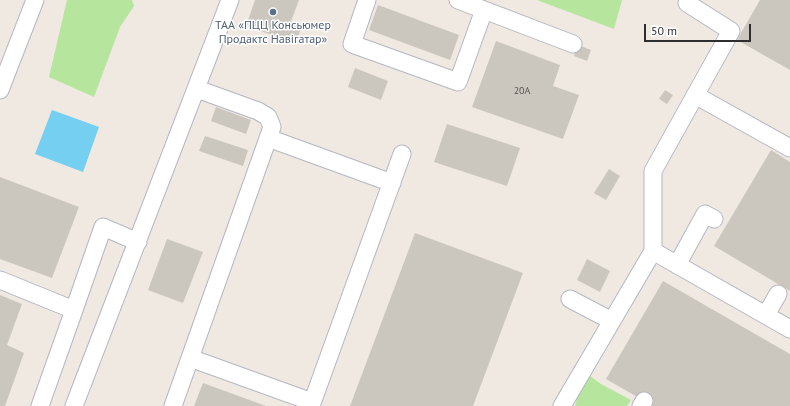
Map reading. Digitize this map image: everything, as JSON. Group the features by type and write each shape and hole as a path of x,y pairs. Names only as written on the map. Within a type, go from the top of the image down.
{"lane":[{"path":"0,90 35,0"},
{"path":"74,406 230,0"},
{"path":"367,0 352,44 458,82 484,10"},
{"path":"458,0 573,44"},
{"path":"562,406 653,251 653,172 731,31 687,3"},
{"path":"173,406 272,127 268,117 258,111 197,89"},
{"path":"695,95 790,148"},
{"path":"268,138 392,183"},
{"path":"190,358 312,404 402,154"},
{"path":"677,265 706,214 714,219"},
{"path":"40,406 103,227 138,242"},
{"path":"653,251 790,329"},
{"path":"0,280 74,310"},
{"path":"766,315 778,294"},
{"path":"570,299 612,321"}],"green space":[{"path":"67,0 132,0 134,6 120,27 94,97 49,77"},
{"path":"537,0 622,0 614,29"},
{"path":"590,376 601,384 631,400 627,406 575,406 578,395"}],"water":[{"path":"52,110 99,127 83,172 35,154"}],"building":[{"name":"ТАА «ПЦЦ Консьюмер Продактс Навігатар»","path":"255,0 299,0 290,24 301,28 296,43 246,26"},
{"path":"760,0 790,0 790,70 737,40"},
{"path":"378,5 459,35 450,60 369,30"},
{"path":"496,41 560,65 553,86 579,95 563,139 472,107"},
{"path":"578,45 591,50 587,61 574,56"},
{"path":"355,68 388,81 381,100 348,87"},
{"path":"665,90 673,95 667,104 659,99"},
{"path":"216,107 251,120 246,134 211,121"},
{"path":"447,124 520,148 507,186 434,162"},
{"path":"205,136 248,150 243,166 199,151"},
{"path":"771,150 790,162 790,291 714,246"},
{"path":"609,169 620,176 606,200 594,193"},
{"path":"0,177 79,207 52,278 0,259"},
{"path":"415,233 523,273 473,406 350,406"},
{"path":"167,239 203,252 183,303 148,290"},
{"path":"587,259 610,271 600,292 577,280"},
{"path":"663,281 790,354 790,406 653,406 606,379"},
{"path":"0,295 22,304 7,345 24,353 5,406 0,406"},
{"path":"203,383 266,406 194,406"}],"place":[{"name":"ТАА «ПЦЦ Консьюмер Продактс Навігатар»","path":"273,12"}]}
